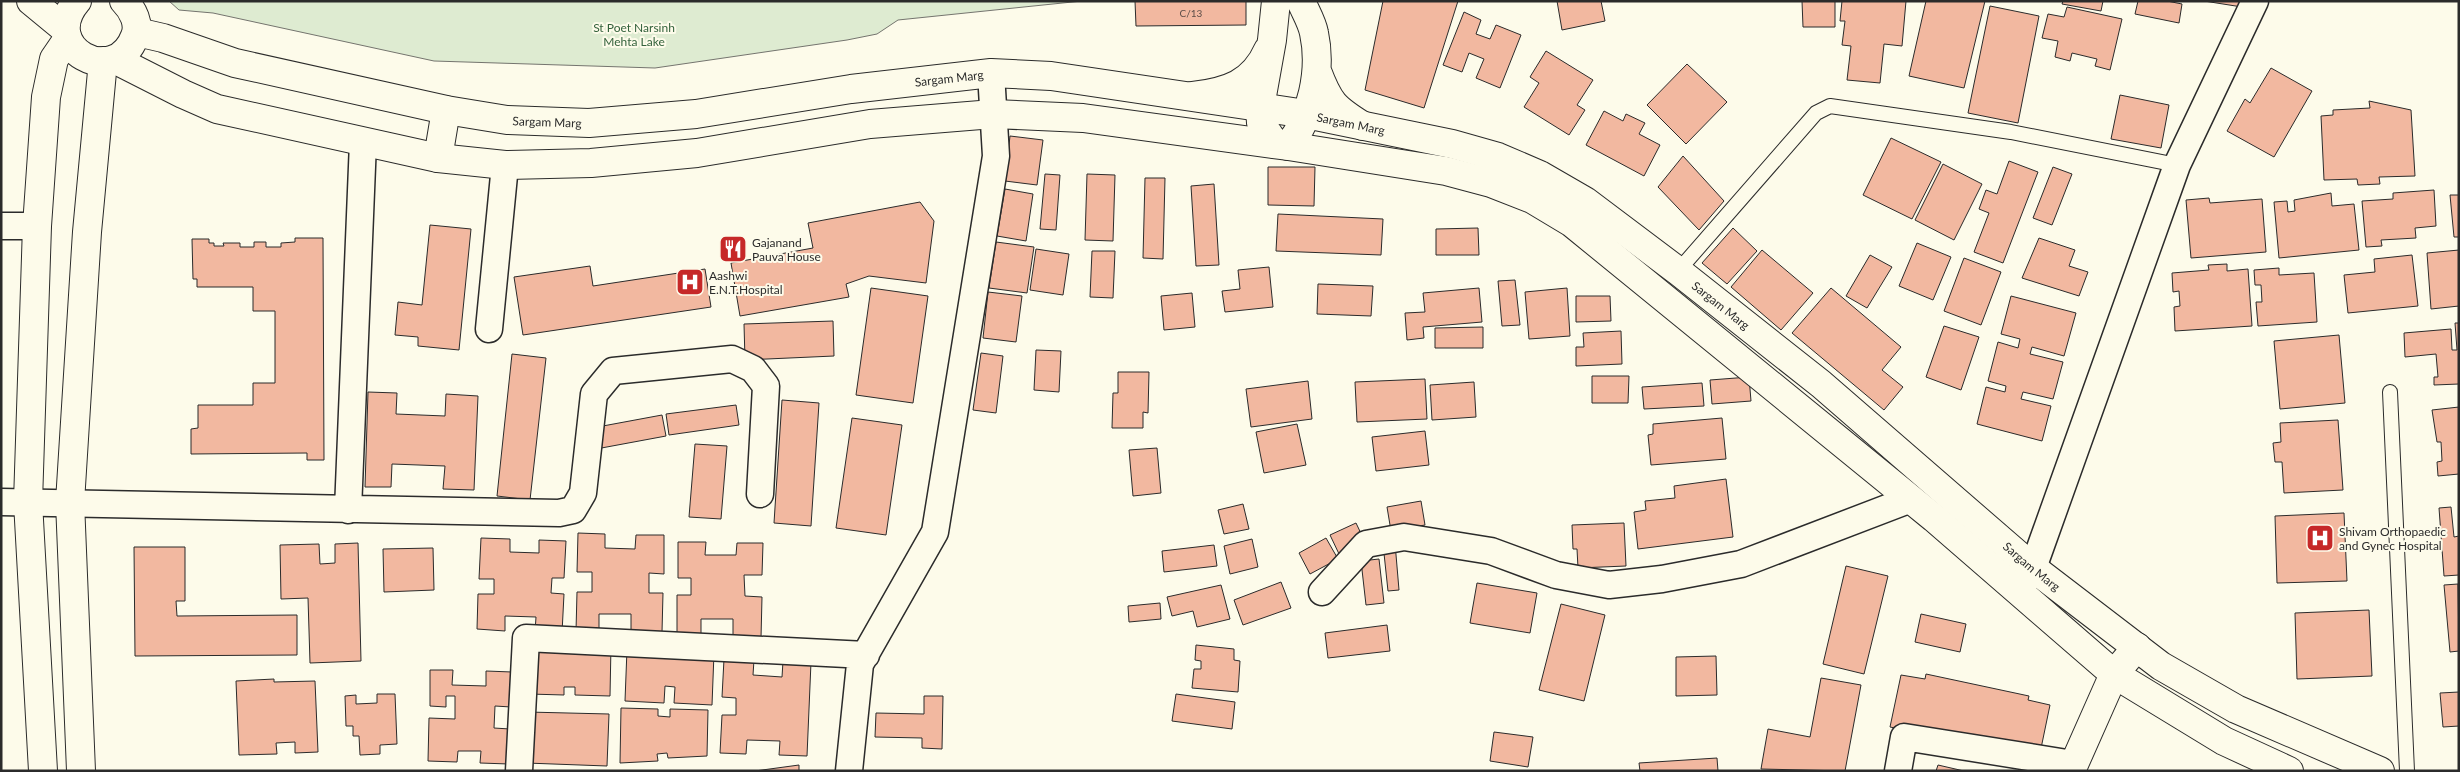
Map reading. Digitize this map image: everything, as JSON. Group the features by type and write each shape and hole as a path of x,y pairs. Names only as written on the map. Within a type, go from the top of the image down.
{"main road":[{"path":"32,1 66,34 82,56 91,61 110,61 217,109 438,158 505,165 591,163 697,153 870,124 993,114 1083,118 1282,145 1446,171 1491,183 1532,199 1572,223 1911,499 2114,674 2224,741 2290,771"},
{"path":"43,771 28,502 37,226 46,97 54,59 66,34 70,10 77,1"},
{"path":"82,771 70,502 88,223 110,61 133,42 137,32 135,19 130,7 124,1"},
{"path":"1276,1 1272,40 1260,107 1261,123 1282,145"},
{"path":"1300,1 1314,32 1317,71 1324,92 1336,110 1363,126"},
{"name":"Sargam Marg","path":"137,32 235,63 446,110 506,120 589,124 696,114 851,89 991,73 1052,76 1306,114 1452,144 1498,157 1540,175 1585,201 1678,271 1821,384 2033,568 2161,666 2236,709 2380,771"},
{"path":"1191,96 1222,92 1246,79 1262,63 1272,40"},
{"path":"1282,145 1300,132 1317,71"},
{"path":"438,158 446,110"},
{"path":"2072,767 2114,674 2137,647"}],"street":[{"path":"2019,592 2033,568 2177,164 2254,1"},
{"path":"849,771 860,664 935,532 996,156 991,73"},
{"path":"348,510 363,142"},
{"path":"489,330 505,165"},
{"path":"1,226 37,226"},
{"path":"1,502 559,513 573,510 584,493 594,394 612,371 732,360 753,368 766,386 760,494"},
{"path":"1322,592 1366,544 1404,536 1491,551 1556,574 1609,585 1741,564 1911,499"},
{"path":"519,771 526,638 866,655"},
{"path":"1898,771 1904,737 2072,767"}],"lane":[{"path":"1678,271 1816,113 1830,106 2011,132 2177,164"},
{"path":"2390,392 2407,771"}],"green space":[{"name":"St Poet Narsinh Mehta Lake","path":"169,1 1082,1 898,20 877,34 847,40 655,68 434,61 213,13 179,10"}],"building":[{"path":"1135,1 1246,1 1246,25 1136,26"},
{"path":"1383,1 1458,1 1424,108 1365,90"},
{"path":"1557,1 1601,1 1605,21 1562,30"},
{"path":"1802,1 1835,1 1835,27 1803,27"},
{"path":"1842,1 1906,1 1902,46 1884,44 1880,83 1847,80 1851,46 1842,45 1845,21 1840,21"},
{"path":"1926,1 1985,1 1964,88 1909,76"},
{"path":"2063,1 2103,1 2101,11 2062,4"},
{"path":"2138,1 2167,1 2182,4 2179,23 2135,14"},
{"path":"2204,1 2243,1 2242,7"},
{"path":"1990,6 2039,16 2018,123 1968,113"},
{"path":"2067,7 2122,19 2110,70 2095,66 2097,59 2072,53 2070,61 2055,57 2058,41 2042,38 2048,14 2064,17"},
{"path":"1464,12 1481,20 1476,34 1490,39 1496,25 1521,35 1500,88 1476,78 1484,59 1469,53 1462,72 1443,65"},
{"path":"1546,51 1593,80 1577,105 1585,110 1569,135 1524,107 1539,83 1530,77"},
{"path":"1687,64 1727,102 1686,144 1647,105"},
{"path":"2271,68 2312,91 2274,157 2227,131 2245,99 2250,103"},
{"path":"2120,95 2169,105 2161,148 2111,139"},
{"path":"2369,101 2411,110 2415,176 2379,177 2380,184 2358,185 2357,179 2324,180 2321,116 2333,115 2333,110 2370,108"},
{"path":"1604,111 1623,121 1626,114 1645,123 1639,134 1660,145 1644,176 1586,145"},
{"path":"1010,136 1043,140 1037,185 1005,181"},
{"path":"1891,138 1941,162 1912,219 1863,195"},
{"path":"1683,156 1724,201 1699,230 1658,187"},
{"path":"2009,161 2038,172 2003,263 1974,252 1989,213 1979,209 1986,190 1997,194"},
{"path":"1943,164 1982,184 1954,240 1915,220"},
{"path":"1268,167 1315,167 1314,206 1268,205"},
{"path":"2053,167 2072,174 2052,225 2033,218"},
{"path":"1045,174 1060,175 1056,230 1040,229"},
{"path":"1087,174 1115,175 1113,241 1085,240"},
{"path":"1145,178 1165,178 1163,259 1143,258"},
{"path":"1214,184 1219,265 1196,266 1191,186"},
{"path":"1005,189 1033,194 1026,241 997,236"},
{"path":"2434,190 2436,226 2415,228 2416,238 2381,240 2382,246 2366,247 2362,201 2393,199 2393,193"},
{"path":"2331,193 2332,206 2354,204 2359,250 2279,258 2274,202 2287,201 2288,212 2295,211 2294,200"},
{"path":"2450,195 2459,195 2459,237 2454,237"},
{"path":"2209,198 2210,203 2262,199 2266,252 2191,258 2186,200"},
{"path":"920,202 934,221 926,283 869,276 846,284 849,297 740,316 731,263 813,248 808,223"},
{"path":"1278,214 1383,219 1381,255 1276,251"},
{"path":"430,225 471,229 459,350 418,346 418,337 395,335 398,302 422,305"},
{"path":"1478,228 1479,255 1436,255 1436,229"},
{"path":"1733,228 1757,251 1727,284 1702,263"},
{"path":"295,238 323,238 324,460 307,460 307,453 191,454 191,429 198,428 198,405 253,405 253,383 275,383 275,311 253,311 253,287 197,287 197,279 193,279 192,239 209,239 209,243 214,243 214,246 224,246 223,243 240,243 240,247 254,247 254,242 266,242 266,247 281,247 281,243 295,242"},
{"path":"2039,238 2075,250 2069,266 2088,272 2079,296 2022,278"},
{"path":"996,242 1034,247 1027,293 989,288"},
{"path":"1917,243 1951,257 1933,300 1899,286"},
{"path":"1036,249 1069,254 1063,295 1030,290"},
{"path":"1762,250 1813,293 1781,330 1731,287"},
{"path":"2459,250 2459,306 2431,309 2427,253"},
{"path":"1092,251 1115,251 1113,298 1090,297"},
{"path":"1870,255 1892,267 1867,308 1846,296"},
{"path":"2412,255 2418,306 2348,313 2344,275 2375,272 2374,259"},
{"path":"1964,258 2001,272 1981,325 1944,311"},
{"path":"2227,264 2227,271 2248,269 2252,326 2175,331 2174,307 2180,306 2179,291 2173,292 2172,273 2209,270 2208,265"},
{"path":"590,266 593,286 705,269 711,307 523,335 514,277"},
{"path":"1269,267 1273,307 1225,312 1222,291 1240,289 1238,270"},
{"path":"2279,268 2279,275 2314,273 2317,322 2258,326 2256,302 2262,302 2261,285 2255,285 2254,270"},
{"path":"1515,280 1520,325 1502,326 1498,281"},
{"path":"1318,284 1373,286 1371,316 1317,314"},
{"path":"871,288 928,296 913,403 856,395"},
{"path":"1479,288 1482,322 1423,327 1424,338 1407,340 1405,313 1425,312 1423,293"},
{"path":"1567,288 1570,336 1529,339 1525,292"},
{"path":"1831,288 1901,347 1882,370 1903,387 1884,410 1792,333"},
{"path":"988,292 1022,296 1016,342 983,338"},
{"path":"1192,293 1195,327 1164,330 1161,296"},
{"path":"1576,296 1610,296 1611,321 1576,322"},
{"path":"2011,296 2076,313 2064,356 2032,347 2030,354 2063,362 2053,399 2023,392 2021,399 2051,406 2042,441 1977,424 1986,387 2005,392 2006,386 1988,381 1998,342 2018,348 2020,339 2001,334"},
{"path":"833,321 834,356 745,360 744,324"},
{"path":"2455,323 2459,323 2459,384 2434,385 2434,377 2438,377 2436,354 2405,357 2404,333 2451,329 2452,350 2457,350"},
{"path":"1944,326 1979,337 1961,390 1926,377"},
{"path":"1483,327 1483,348 1435,348 1435,328"},
{"path":"1621,331 1622,364 1576,366 1576,347 1584,347 1583,333"},
{"path":"2339,335 2345,403 2280,409 2274,341"},
{"path":"1036,350 1061,351 1059,392 1034,390"},
{"path":"981,353 1003,356 996,413 973,410"},
{"path":"512,354 546,358 530,500 497,496"},
{"path":"1118,372 1149,372 1148,413 1143,412 1143,428 1112,428 1113,393 1118,393"},
{"path":"1592,376 1629,376 1628,403 1592,403"},
{"path":"1749,377 1751,401 1712,404 1710,380"},
{"path":"1425,379 1427,419 1357,422 1355,382"},
{"path":"1308,381 1312,419 1251,427 1246,389"},
{"path":"1474,382 1476,417 1432,420 1430,385"},
{"path":"1702,383 1704,406 1644,409 1642,387"},
{"path":"368,392 397,393 396,414 445,416 446,394 478,396 474,490 443,489 445,466 392,464 391,487 365,487"},
{"path":"782,400 819,403 811,526 774,523"},
{"path":"736,405 739,425 669,435 666,414"},
{"path":"2459,407 2459,474 2438,476 2437,462 2442,461 2441,442 2437,442 2432,410"},
{"path":"662,415 666,436 596,449 592,428"},
{"path":"852,418 902,425 886,535 836,528"},
{"path":"1722,418 1726,459 1651,465 1648,435 1653,434 1653,424"},
{"path":"2338,420 2343,490 2284,493 2282,462 2275,462 2273,443 2281,442 2280,423"},
{"path":"1297,424 1306,465 1264,473 1256,432"},
{"path":"1425,431 1429,465 1376,471 1372,437"},
{"path":"695,444 727,446 721,519 689,517"},
{"path":"1157,448 1161,493 1133,496 1129,450"},
{"path":"1726,479 1733,537 1638,549 1634,512 1646,510 1645,501 1675,498 1674,486"},
{"path":"1421,501 1425,525 1391,531 1387,507"},
{"path":"1243,504 1249,529 1224,534 1218,510"},
{"path":"2451,507 2454,537 2459,536 2459,575 2444,576 2439,508"},
{"path":"2344,513 2347,581 2277,583 2275,516"},
{"path":"1356,523 1366,544 1340,556 1330,535"},
{"path":"1624,523 1626,566 1578,568 1577,549 1573,549 1572,525"},
{"path":"578,533 605,534 605,548 635,549 636,535 664,535 664,574 649,573 649,593 663,593 662,632 631,632 631,614 599,614 599,631 576,631 577,592 592,592 592,572 577,572"},
{"path":"481,538 510,539 510,552 539,553 539,540 566,541 564,578 552,578 551,593 564,594 562,633 535,632 536,617 505,616 505,631 477,629 478,594 494,594 494,579 479,579"},
{"path":"1326,538 1338,559 1310,574 1299,553"},
{"path":"1252,539 1258,567 1230,574 1224,546"},
{"path":"678,542 706,542 705,555 736,555 737,543 763,543 762,575 744,575 745,596 762,597 761,638 733,638 733,619 701,619 701,637 677,637 677,595 691,595 691,578 678,578"},
{"path":"358,543 361,661 310,663 308,598 281,599 280,545 319,544 320,564 335,563 335,544"},
{"path":"1395,543 1399,590 1388,591 1383,544"},
{"path":"1214,545 1217,566 1164,572 1162,551"},
{"path":"134,547 185,547 185,601 176,601 177,616 297,615 297,655 135,656"},
{"path":"433,548 434,590 384,592 383,549"},
{"path":"1379,559 1384,603 1366,605 1361,561"},
{"path":"1846,566 1888,576 1864,674 1823,664"},
{"path":"1281,582 1291,608 1243,625 1234,600"},
{"path":"1477,583 1537,593 1530,633 1470,623"},
{"path":"2458,584 2459,651 2450,652 2444,585"},
{"path":"1221,585 1230,619 1197,627 1193,611 1172,616 1167,597"},
{"path":"1160,603 1161,619 1129,622 1128,606"},
{"path":"1561,604 1605,615 1584,701 1539,690"},
{"path":"2369,610 2372,676 2297,679 2295,613"},
{"path":"1921,614 1966,624 1960,652 1915,642"},
{"path":"1387,625 1390,651 1328,658 1325,633"},
{"path":"530,643 611,645 610,696 575,695 575,687 564,687 564,695 529,694"},
{"path":"1196,645 1234,649 1234,660 1240,661 1238,692 1192,688 1194,669 1201,669 1201,661 1195,660"},
{"path":"627,649 714,653 712,705 674,703 675,687 665,686 664,703 625,701"},
{"path":"1716,656 1717,695 1676,696 1676,657"},
{"path":"724,659 754,660 753,675 782,677 783,661 811,662 807,756 779,755 780,741 747,740 746,754 720,753 722,715 736,715 736,698 722,697"},
{"path":"430,670 453,670 452,685 486,686 486,671 512,672 511,707 495,706 494,728 510,729 509,764 480,763 481,751 458,751 457,762 428,761 429,718 455,719 455,696 446,696 446,707 430,706"},
{"path":"1926,674 2029,696 2028,700 2050,705 2039,758 1890,727 1901,675 1925,679"},
{"path":"1821,678 1861,685 1845,771 1761,769 1768,729 1810,737"},
{"path":"274,679 274,682 315,681 318,752 295,753 295,742 276,743 277,754 239,755 236,681"},
{"path":"2459,692 2459,726 2443,727 2440,693"},
{"path":"377,694 395,694 397,744 380,745 380,754 360,755 359,736 353,736 353,726 346,726 345,696 356,695 356,704 377,703"},
{"path":"1176,694 1235,702 1232,729 1172,721"},
{"path":"924,696 943,696 942,749 922,748 922,738 875,737 876,713 924,714"},
{"path":"621,708 658,709 658,716 670,717 670,709 708,710 707,756 668,758 667,753 657,754 658,761 620,763"},
{"path":"527,712 609,714 607,766 526,763"},
{"path":"1494,732 1533,737 1528,767 1490,761"},
{"path":"1717,758 1718,771 1640,771 1639,763"},
{"path":"799,765 799,771 755,771"},
{"path":"1938,765 1964,771 1936,771"}],"place":[{"name":"Gajanand Pauva House","path":"733,249"},
{"name":"Aashwi E.N.T.Hospital","path":"690,282"},
{"name":"Shivam Orthopaedic and Gynec Hospital","path":"2320,538"}]}
